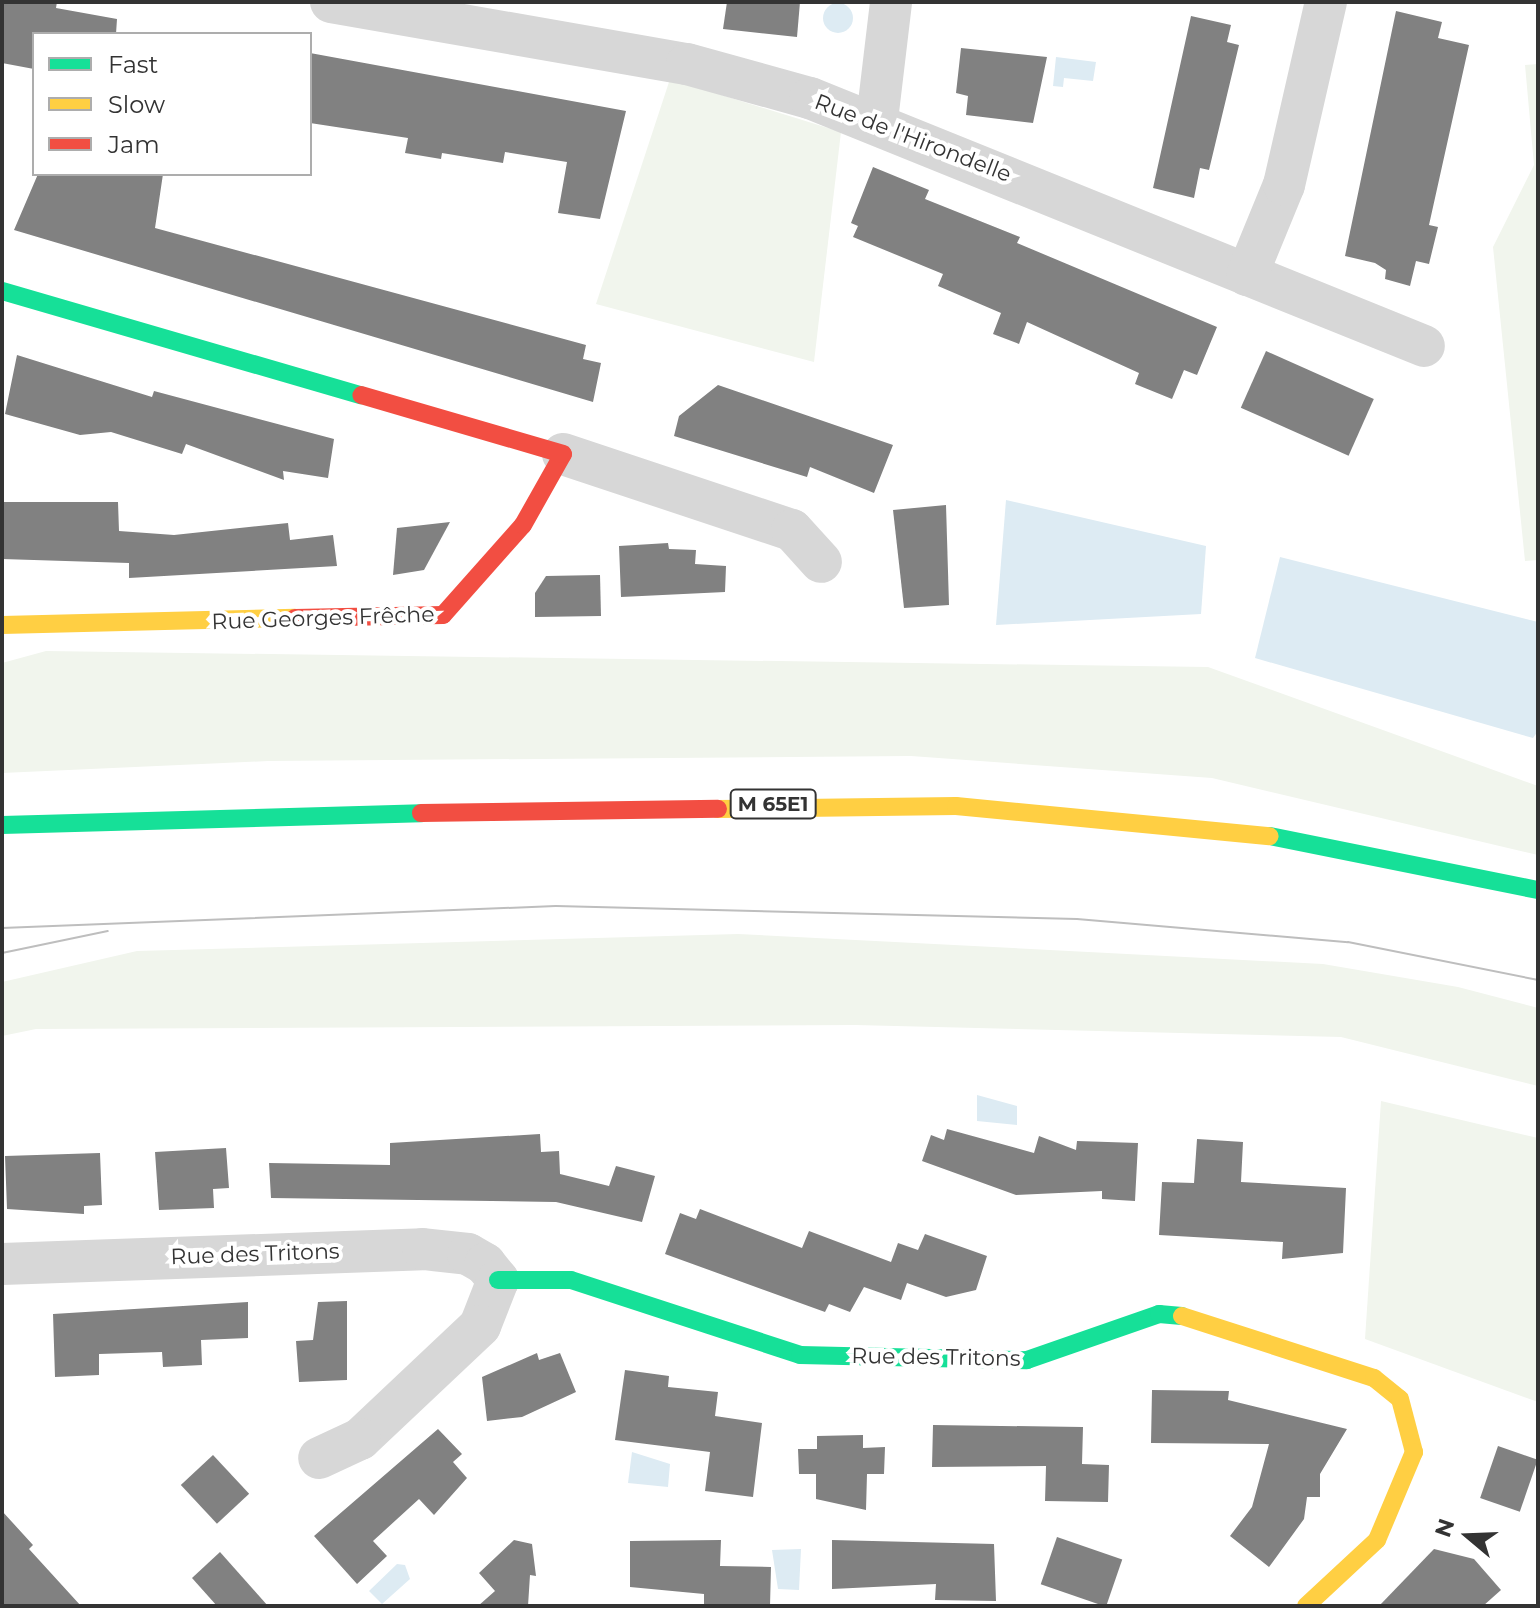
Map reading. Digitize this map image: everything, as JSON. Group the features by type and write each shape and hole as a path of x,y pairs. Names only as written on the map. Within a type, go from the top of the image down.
{"street":[{"name":"Rue de l'Hirondelle","path":"331,2 489,16 687,64 877,120 1424,346"},
{"path":"877,120 891,2"},
{"path":"1247,275 1284,185 1326,2"},
{"path":"2,291 563,454 792,530 821,562"},
{"name":"Rue Georges Frêche","path":"2,625 443,615 523,525 563,454"},
{"name":"M 65E1","path":"2,825 213,815 956,806 1269,836 1538,890"},
{"name":"Rue des Tritons","path":"2,1264 445,1249 468,1254 498,1280 571,1280 800,1355 1027,1360 1159,1314 1187,1316 1374,1378 1400,1399 1414,1452 1377,1540 1306,1606"},
{"path":"319,1458 360,1439 480,1326 498,1280"}],"shaded area":[{"path":"838,3 849,7 853,18 849,29 838,33 827,29 823,18 827,7"},
{"path":"1056,57 1096,62 1093,81 1064,78 1063,87 1053,86"},
{"path":"1538,64 1538,560 1525,561 1493,247 1534,165 1525,65"},
{"path":"670,79 841,132 814,362 596,304"},
{"path":"1006,500 1206,546 1201,614 996,625"},
{"path":"1280,557 1538,622 1538,731 1533,738 1255,658"},
{"path":"46,651 1208,667 1538,786 1538,855 1212,778 911,756 268,761 2,773 2,663"},
{"path":"738,934 1323,964 1458,987 1538,1008 1538,1086 1341,1037 855,1025 36,1029 2,1036 2,982 137,951"},
{"path":"977,1095 1017,1106 1017,1125 977,1121"},
{"path":"1381,1101 1538,1138 1538,1402 1365,1339"},
{"path":"632,1452 670,1464 668,1487 628,1483"},
{"path":"801,1549 799,1590 778,1589 772,1550"},
{"path":"397,1564 405,1565 410,1579 382,1604 369,1591"}],"building":[{"path":"2,2 57,2 56,8 117,19 116,32 32,32 32,69 2,63"},
{"path":"727,2 800,2 797,37 723,29"},
{"path":"1396,11 1442,22 1438,38 1469,45 1429,225 1438,227 1429,264 1416,261 1410,286 1385,279 1386,270 1375,263 1345,256"},
{"path":"1191,16 1231,25 1227,42 1239,45 1209,170 1200,168 1194,198 1153,188"},
{"path":"961,48 1047,57 1033,123 966,115 968,96 956,93"},
{"path":"312,53 626,111 600,219 558,213 567,162 505,152 503,163 442,153 441,159 405,153 408,138 312,123"},
{"path":"873,167 929,190 925,199 1020,237 1017,243 1217,327 1197,375 1184,370 1172,399 1135,384 1139,373 1027,322 1019,344 993,334 1001,313 938,286 943,274 853,237 858,226 851,223"},
{"path":"37,176 163,176 155,228 586,345 583,359 601,363 593,402 14,230"},
{"path":"1266,351 1374,399 1349,456 1241,408"},
{"path":"17,355 152,397 154,391 334,439 328,478 283,471 284,480 186,444 182,454 111,432 80,435 5,414"},
{"path":"718,385 893,445 874,493 810,467 807,477 674,436 679,416"},
{"path":"2,502 118,502 119,531 174,535 288,523 290,540 333,535 337,566 129,578 129,563 2,559"},
{"path":"946,505 949,605 904,608 893,510"},
{"path":"450,522 424,570 393,575 397,528"},
{"path":"668,543 669,549 696,550 695,564 726,566 725,592 621,597 619,546"},
{"path":"600,575 601,616 535,617 535,593 546,576"},
{"path":"947,1129 1034,1153 1039,1136 1076,1150 1077,1141 1138,1143 1135,1201 1102,1199 1102,1191 1016,1195 922,1161 931,1135 944,1140"},
{"path":"540,1134 541,1152 559,1151 560,1174 609,1186 616,1166 655,1176 642,1222 556,1202 271,1198 269,1163 390,1165 390,1143"},
{"path":"1197,1139 1243,1142 1241,1182 1346,1188 1343,1253 1282,1259 1283,1242 1159,1235 1162,1182 1194,1183"},
{"path":"226,1148 229,1188 213,1189 214,1208 159,1210 155,1152"},
{"path":"100,1153 102,1205 84,1206 84,1214 7,1209 5,1156"},
{"path":"700,1209 802,1248 809,1231 891,1262 898,1243 918,1250 925,1234 987,1256 976,1290 946,1297 907,1283 901,1300 864,1287 850,1312 829,1304 825,1312 665,1254 680,1213 696,1219"},
{"path":"347,1301 347,1380 299,1382 296,1341 313,1340 318,1302"},
{"path":"248,1302 248,1338 201,1340 202,1365 163,1367 162,1352 99,1354 99,1375 55,1377 53,1314"},
{"path":"537,1353 539,1360 560,1353 576,1392 522,1417 487,1421 482,1377"},
{"path":"625,1370 669,1376 668,1387 718,1392 715,1416 762,1423 753,1497 705,1491 710,1452 615,1440"},
{"path":"1152,1390 1229,1391 1228,1400 1347,1429 1320,1474 1320,1497 1307,1497 1304,1519 1269,1567 1230,1536 1252,1507 1269,1444 1151,1443"},
{"path":"933,1425 1083,1427 1082,1464 1109,1465 1108,1502 1045,1501 1046,1466 932,1467"},
{"path":"438,1429 462,1454 453,1462 467,1478 434,1515 419,1499 373,1541 387,1556 357,1584 314,1536"},
{"path":"863,1435 863,1448 885,1447 884,1474 867,1474 866,1510 816,1499 816,1474 799,1474 798,1449 817,1449 817,1436"},
{"path":"1498,1446 1538,1460 1520,1512 1480,1498"},
{"path":"213,1455 249,1494 217,1524 181,1485"},
{"path":"2,1511 33,1545 29,1549 81,1606 2,1606"},
{"path":"1057,1537 1122,1559 1106,1606 1041,1584"},
{"path":"514,1540 532,1544 536,1576 530,1575 528,1606 478,1606 495,1591 479,1573"},
{"path":"721,1540 720,1566 771,1567 770,1606 704,1606 704,1594 630,1587 630,1541"},
{"path":"832,1540 994,1544 996,1601 935,1600 936,1584 832,1589"},
{"path":"1434,1549 1474,1559 1501,1590 1483,1606 1379,1606"},
{"path":"220,1552 268,1606 217,1606 192,1578"}],"tram line":[{"path":"2,928 556,906 1077,919 1348,942 1538,980"},
{"path":"2,953 108,931"}],"traffic: fast":[{"path":"2,291 361,395"},
{"path":"2,825 421,813"},
{"path":"1270,836 1538,890"},
{"path":"498,1280 571,1280 800,1355 1027,1360 1159,1314 1182,1316"}],"traffic: slow":[{"path":"2,625 295,618"},
{"path":"718,809 956,806 1270,836"},
{"path":"1182,1316 1374,1378 1400,1399 1414,1452 1377,1540 1306,1606"}],"traffic: jam":[{"path":"295,618 443,615 523,525 563,454 361,395"},
{"path":"421,813 718,809"}]}
